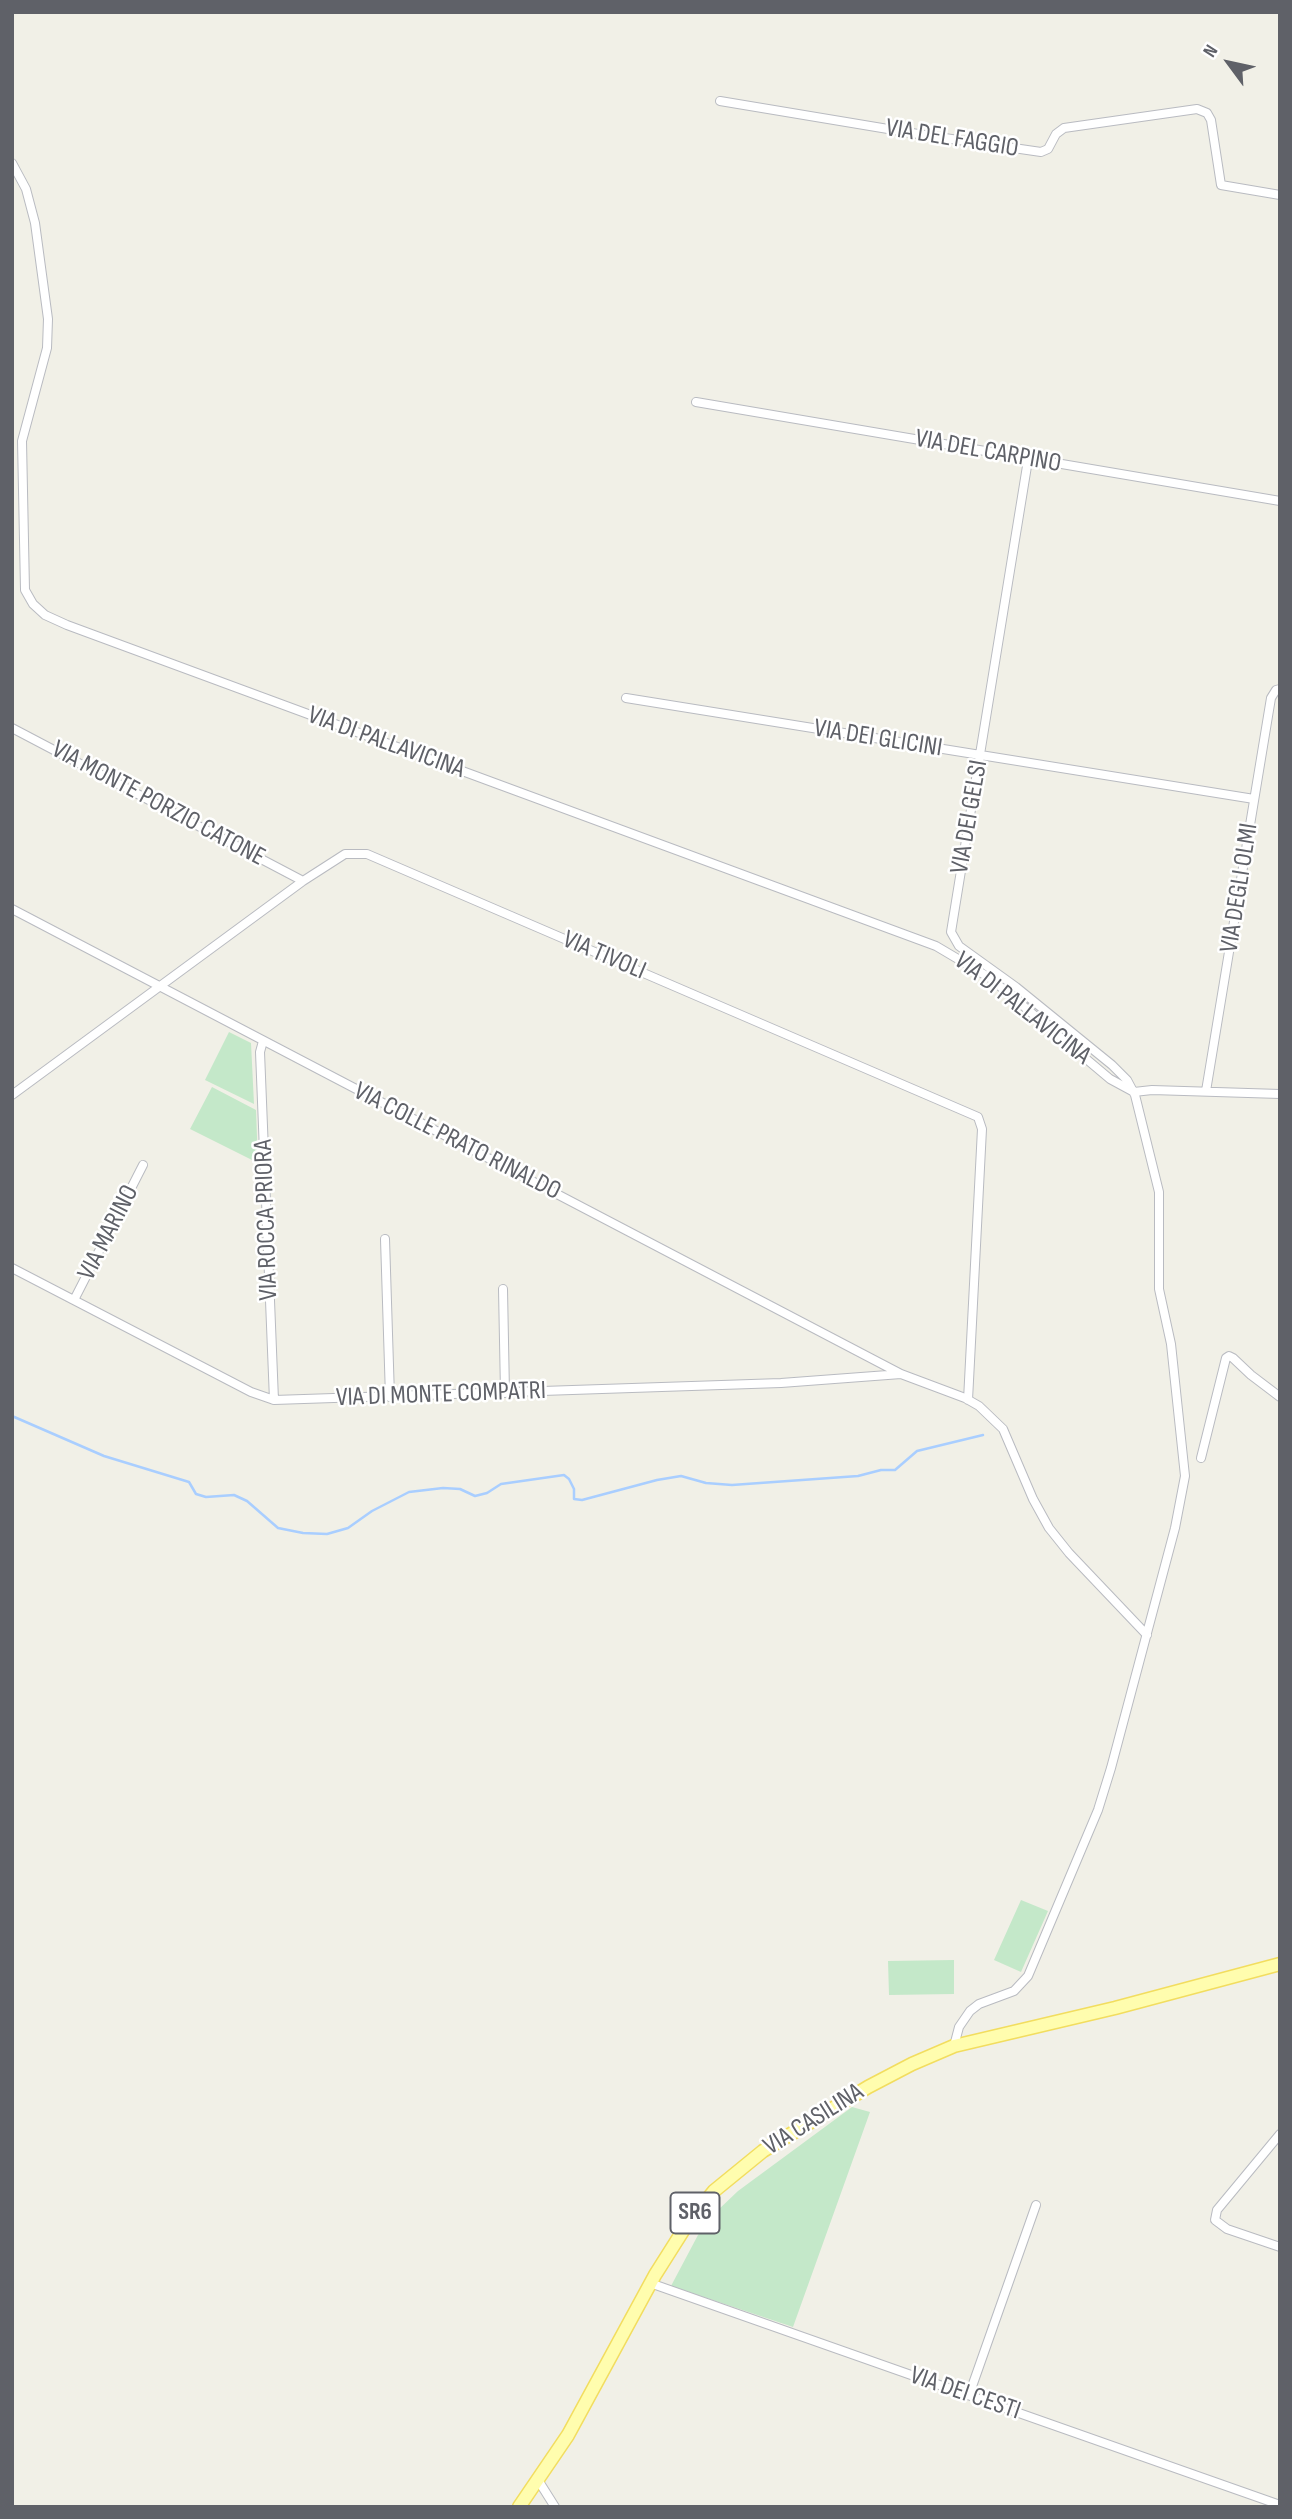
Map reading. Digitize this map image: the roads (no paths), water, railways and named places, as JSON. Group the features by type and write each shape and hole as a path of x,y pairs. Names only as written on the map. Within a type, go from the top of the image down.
{"main road":[{"name":"VIA CASILINA","path":"519,2507 583,2409 673,2245 699,2208 723,2182 746,2164 796,2129 859,2092 912,2064 954,2046 1115,2008 1280,1964"}],"street":[{"name":"VIA DEL FAGGIO","path":"720,100 1039,152 1048,149 1056,134 1064,128 1197,109 1207,113 1211,120 1221,185 1280,195"},
{"name":"VIA DI PALLAVICINA","path":"12,163 26,189 35,223 48,318 47,348 22,441 25,590 33,604 45,615 936,946 990,978 1110,1079 1134,1092"},
{"name":"VIA DEL CARPINO","path":"696,402 1280,501"},
{"name":"VIA DEI GELSI","path":"1028,460 951,924 952,938 959,946 1016,986 1112,1065 1127,1080 1134,1092"},
{"name":"VIA DEGLI OLMI","path":"1206,1091 1271,698 1276,690 1280,689"},
{"name":"VIA DEI GLICINI","path":"626,698 1254,799"},
{"name":"VIA MONTE PORZIO CATONE","path":"12,728 303,881"},
{"name":"VIA TIVOLI","path":"13,1093 303,881 345,854 367,854 978,1117 982,1129 968,1400"},
{"name":"VIA COLLE PRATO RINALDO","path":"12,909 901,1374 968,1400 988,1413 1003,1429 1033,1499 1055,1536 1147,1635"},
{"name":"VIA ROCCA PRIORA","path":"263,1041 260,1052 274,1400"},
{"path":"954,2046 959,2027 970,2011 979,2004 1014,1990 1031,1972 1102,1798 1184,1490 1185,1473 1171,1344 1159,1289 1159,1197 1148,1141 1134,1092 1152,1090 1280,1094"},
{"name":"VIA MARINO","path":"74,1300 143,1166"},
{"path":"384,1239 390,1397"},
{"name":"VIA DI MONTE COMPATRI","path":"12,1268 251,1392 274,1400 781,1383 901,1374"},
{"path":"503,1289 505,1393"},
{"path":"1201,1458 1226,1358 1233,1358 1280,1398"},
{"path":"1280,2134 1217,2210 1215,2220 1227,2229 1280,2247"},
{"path":"969,2395 1035,2205"},
{"name":"VIA DEI CESTI","path":"650,2283 1280,2505"},
{"path":"538,2480 555,2507"}],"waterway":[{"path":"12,1416 104,1456 189,1482 196,1494 206,1497 234,1495 247,1501 278,1528 327,1534 348,1528 372,1511 409,1492 460,1489 475,1496 487,1493 501,1484 564,1475 574,1489 574,1499 582,1500 681,1476 706,1483 732,1485 858,1476 881,1470 895,1470 917,1451 983,1435"}]}
